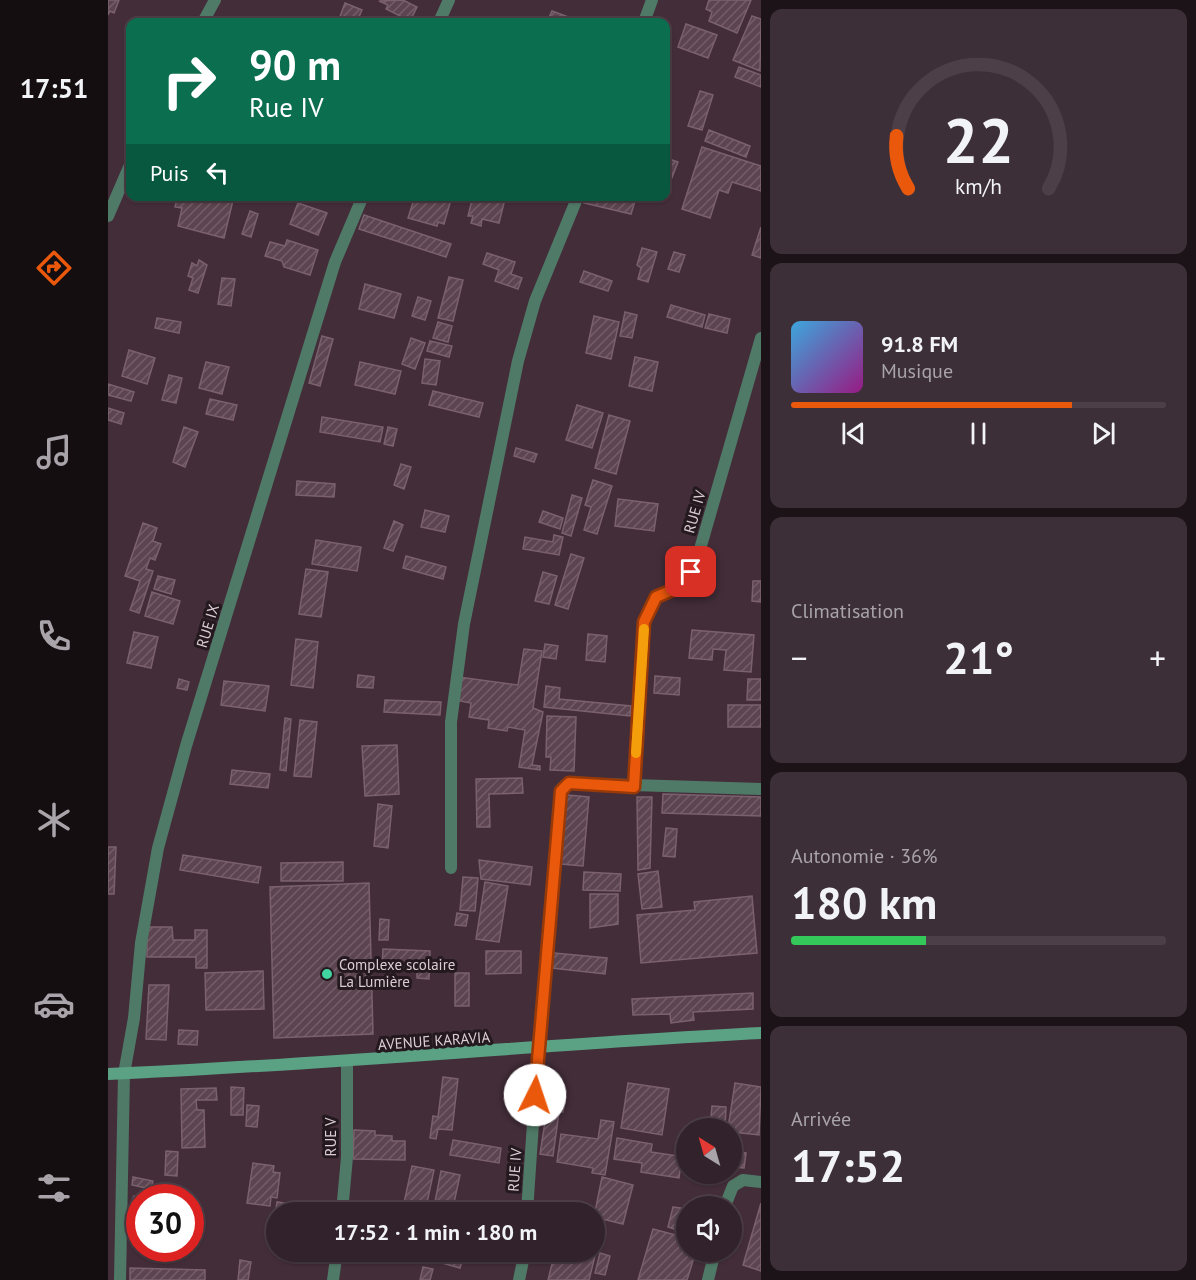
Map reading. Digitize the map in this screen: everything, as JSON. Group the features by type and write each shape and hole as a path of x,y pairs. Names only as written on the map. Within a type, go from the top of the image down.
{"street":[{"path":"205,18 215,0"},
{"path":"441,18 449,0"},
{"path":"645,18 652,0"},
{"path":"108,216 126,174"},
{"name":"RUE IX","path":"120,1280 124,1074 134,1018 141,943 158,848 186,746 335,262 361,201"},
{"path":"451,868 451,722 464,624 518,361 535,302 576,201"},
{"name":"RUE IV","path":"528,1202 538,1049 562,788 569,783 634,787 644,622 656,597 679,587 696,563 761,338"},
{"path":"634,787 761,789"},
{"name":"AVENUE KARAVIA","path":"108,1074 347,1062 538,1049 650,1038 761,1033"},
{"name":"RUE V","path":"343,1202 347,1157 347,1062"},
{"path":"729,1196 733,1185 742,1180 761,1182"},
{"path":"333,1280 335,1262"},
{"path":"519,1280 523,1262"},
{"path":"708,1280 712,1262"}],"building":[{"path":"108,0 119,0 114,13 110,11 108,15"},
{"path":"403,0 417,7 412,18 404,18 386,9 388,5 379,1"},
{"path":"709,0 751,0 737,33 709,21 712,12 706,9"},
{"path":"345,3 362,10 358,18 339,18"},
{"path":"552,11 571,18 549,18"},
{"path":"752,16 761,19 760,71 733,60"},
{"path":"686,24 717,35 708,58 678,47"},
{"path":"739,67 761,75 761,87 735,77"},
{"path":"700,91 713,95 702,130 688,126"},
{"path":"709,130 750,146 746,157 705,141"},
{"path":"702,147 761,166 761,191 732,182 728,193 719,190 710,218 682,209"},
{"path":"670,159 678,162 670,183"},
{"path":"177,201 233,201 224,238 178,226 182,208 175,207"},
{"path":"413,201 451,201 444,224 438,222 437,226 408,218"},
{"path":"472,201 504,201 499,223 482,219 481,226 471,223 473,216 468,216"},
{"path":"585,201 635,201 631,214 584,203"},
{"path":"298,203 327,213 318,235 290,224"},
{"path":"250,211 258,214 251,237 242,234"},
{"path":"364,215 451,244 446,257 359,229"},
{"path":"761,227 761,258 752,255"},
{"path":"287,240 318,250 310,275 284,267 282,261 265,256 270,242 285,246"},
{"path":"642,248 657,252 648,282 638,279 641,268 637,265"},
{"path":"674,252 685,255 679,272 668,269"},
{"path":"487,253 515,262 511,274 522,278 518,289 495,281 499,270 483,264"},
{"path":"199,260 207,265 198,293 189,290 193,278 188,276 192,263 197,266"},
{"path":"584,271 612,281 608,291 580,282"},
{"path":"449,277 463,280 453,321 438,318"},
{"path":"222,278 235,279 231,306 218,304"},
{"path":"365,284 401,294 394,318 359,309"},
{"path":"418,297 431,301 425,320 412,316"},
{"path":"671,305 705,315 702,327 667,317"},
{"path":"625,312 637,315 632,338 620,336"},
{"path":"709,314 730,319 727,333 705,328"},
{"path":"594,316 619,322 611,359 586,353"},
{"path":"157,318 181,322 179,333 155,328"},
{"path":"438,322 452,326 448,342 433,338"},
{"path":"322,336 333,339 320,386 309,383"},
{"path":"411,338 425,343 415,369 402,364"},
{"path":"430,341 452,346 449,357 427,351"},
{"path":"129,350 155,358 147,384 122,376"},
{"path":"635,357 658,362 652,391 629,386"},
{"path":"425,359 440,361 436,385 422,383"},
{"path":"206,362 229,367 222,394 199,388"},
{"path":"360,362 401,371 395,394 355,385"},
{"path":"169,375 182,378 176,403 162,400"},
{"path":"108,384 134,392 131,401 108,395"},
{"path":"433,391 483,403 479,417 429,405"},
{"path":"210,399 237,405 233,420 206,414"},
{"path":"577,405 603,413 592,448 566,440"},
{"path":"108,408 124,413 121,424 108,420"},
{"path":"609,415 630,421 616,474 595,468"},
{"path":"322,417 383,427 380,442 320,432"},
{"path":"184,427 198,432 185,467 173,462"},
{"path":"388,427 397,429 393,446 384,444"},
{"path":"516,448 537,454 534,462 514,456"},
{"path":"401,464 411,467 404,489 394,485"},
{"path":"593,480 612,486 597,534 584,530 591,507 585,505"},
{"path":"297,481 335,484 334,497 296,495"},
{"path":"572,495 582,498 571,536 562,533"},
{"path":"618,499 658,504 654,531 615,526"},
{"path":"425,510 449,516 445,532 421,527"},
{"path":"543,511 563,518 560,529 539,522"},
{"path":"394,521 403,525 393,551 384,548"},
{"path":"143,523 157,528 153,541 161,544 155,560 150,558 146,569 153,571 139,613 130,610 140,581 125,576"},
{"path":"554,535 563,537 559,555 523,549 525,537 553,542"},
{"path":"316,540 361,547 357,571 312,564"},
{"path":"571,554 584,558 568,609 555,605"},
{"path":"406,556 446,567 443,579 403,568"},
{"path":"306,569 328,572 321,617 299,614"},
{"path":"543,572 557,576 549,604 535,601"},
{"path":"158,576 175,580 171,594 154,589"},
{"path":"753,581 761,581 761,602 752,601"},
{"path":"152,592 180,601 173,624 145,616"},
{"path":"692,630 754,635 751,672 724,670 726,650 713,649 712,660 689,658"},
{"path":"134,632 158,637 151,668 127,663"},
{"path":"588,634 607,636 605,662 586,660"},
{"path":"296,639 318,642 313,688 291,685"},
{"path":"545,644 558,646 556,659 543,657"},
{"path":"524,649 542,651 533,708 543,712 532,765 540,766 540,770 519,767 525,730 508,727 507,731 488,728 489,720 469,717 471,703 455,700 459,677 518,685"},
{"path":"358,675 374,677 373,688 357,687"},
{"path":"655,676 680,678 679,695 654,693"},
{"path":"179,679 189,682 187,690 177,688"},
{"path":"748,679 761,679 761,700 747,700"},
{"path":"224,681 269,686 265,711 221,705"},
{"path":"546,686 560,688 559,699 631,706 630,716 544,707"},
{"path":"385,700 441,702 440,715 384,712"},
{"path":"728,705 761,705 761,727 728,727"},
{"path":"547,716 576,717 574,771 550,770 551,757 546,757"},
{"path":"285,718 291,719 286,771 280,770"},
{"path":"300,720 317,722 311,777 294,776"},
{"path":"397,745 399,794 365,796 362,746"},
{"path":"232,770 270,774 268,788 230,784"},
{"path":"522,778 523,793 489,794 490,827 477,827 476,779"},
{"path":"663,794 761,797 761,816 662,813"},
{"path":"567,795 589,797 583,866 561,864"},
{"path":"637,797 652,797 650,868 638,870"},
{"path":"378,804 392,806 388,848 374,846"},
{"path":"666,828 677,829 675,857 663,856"},
{"path":"108,847 116,847 114,894 108,894"},
{"path":"183,855 261,867 258,883 180,870"},
{"path":"479,860 532,867 530,885 481,879"},
{"path":"343,862 343,881 281,881 281,863"},
{"path":"658,871 662,907 642,909 638,874"},
{"path":"584,872 621,874 620,891 583,890"},
{"path":"463,877 478,878 475,911 460,910"},
{"path":"485,882 508,886 499,942 476,939"},
{"path":"369,883 373,1034 274,1038 270,887"},
{"path":"590,894 618,894 618,924 590,928"},
{"path":"752,896 757,953 641,963 637,915 695,910 694,902"},
{"path":"457,913 468,915 466,926 455,925"},
{"path":"380,919 389,920 388,940 379,940"},
{"path":"147,927 172,927 173,940 195,940 195,930 207,930 207,968 196,968 196,957 147,957"},
{"path":"383,949 430,951 429,979 417,978 417,969 382,968"},
{"path":"486,951 521,951 521,973 486,974"},
{"path":"554,953 607,958 605,974 552,968"},
{"path":"263,971 264,1009 206,1010 205,973"},
{"path":"455,973 469,973 469,1006 455,1006"},
{"path":"149,985 169,985 166,1040 146,1039"},
{"path":"753,993 753,1009 693,1012 694,1020 671,1023 670,1014 633,1015 632,999"},
{"path":"179,1030 198,1031 197,1045 178,1044"},
{"path":"443,1077 458,1079 452,1130 438,1129 436,1139 430,1138 433,1116 438,1117"},
{"path":"628,1083 669,1089 662,1135 621,1128"},
{"path":"735,1083 761,1087 759,1135 742,1133 742,1118 730,1118"},
{"path":"231,1087 244,1088 243,1115 231,1115"},
{"path":"216,1088 217,1100 196,1100 197,1110 204,1110 205,1147 182,1148 181,1089"},
{"path":"543,1097 565,1100 563,1112 559,1112 553,1156 540,1154 547,1109 542,1108"},
{"path":"247,1105 259,1106 257,1127 246,1126"},
{"path":"712,1106 726,1107 725,1118 711,1118"},
{"path":"601,1120 614,1122 605,1175 592,1173 593,1168 557,1162 561,1134 598,1139"},
{"path":"354,1130 375,1131 375,1135 392,1136 392,1141 405,1141 405,1160 353,1159"},
{"path":"617,1138 652,1144 651,1152 676,1156 676,1178 641,1172 642,1163 614,1159"},
{"path":"453,1140 501,1148 499,1163 450,1155"},
{"path":"166,1151 178,1152 177,1176 165,1175"},
{"path":"742,1152 746,1153 744,1168 742,1168"},
{"path":"253,1163 274,1166 273,1172 280,1173 277,1198 271,1197 270,1202 266,1202 266,1205 247,1203"},
{"path":"412,1166 434,1170 427,1202 404,1202"},
{"path":"441,1171 460,1175 454,1202 435,1202"},
{"path":"133,1177 153,1181 152,1184 132,1184"},
{"path":"602,1177 633,1185 623,1224 605,1220 605,1202 597,1202"},
{"path":"761,1203 761,1271 743,1265"},
{"path":"673,1207 676,1207 676,1230 668,1227"},
{"path":"653,1229 676,1235 676,1262 693,1262 687,1280 638,1280"},
{"path":"605,1254 610,1256 605,1275 595,1273 598,1262 605,1262"},
{"path":"240,1260 251,1262 248,1280 238,1280"},
{"path":"442,1262 462,1262 460,1268"},
{"path":"552,1262 594,1262 589,1280 548,1280"},
{"path":"423,1267 433,1269 430,1280 420,1280"},
{"path":"130,1268 205,1270 205,1280 130,1280"}],"slow traffic":[{"path":"636,753 644,629"}],"place":[{"name":"Complexe scolaire La Lumière","path":"327,974"}],"route":[{"path":"535,1095 561,791 569,783 634,787 644,622 656,597 662,592 679,587 691,572"}]}
